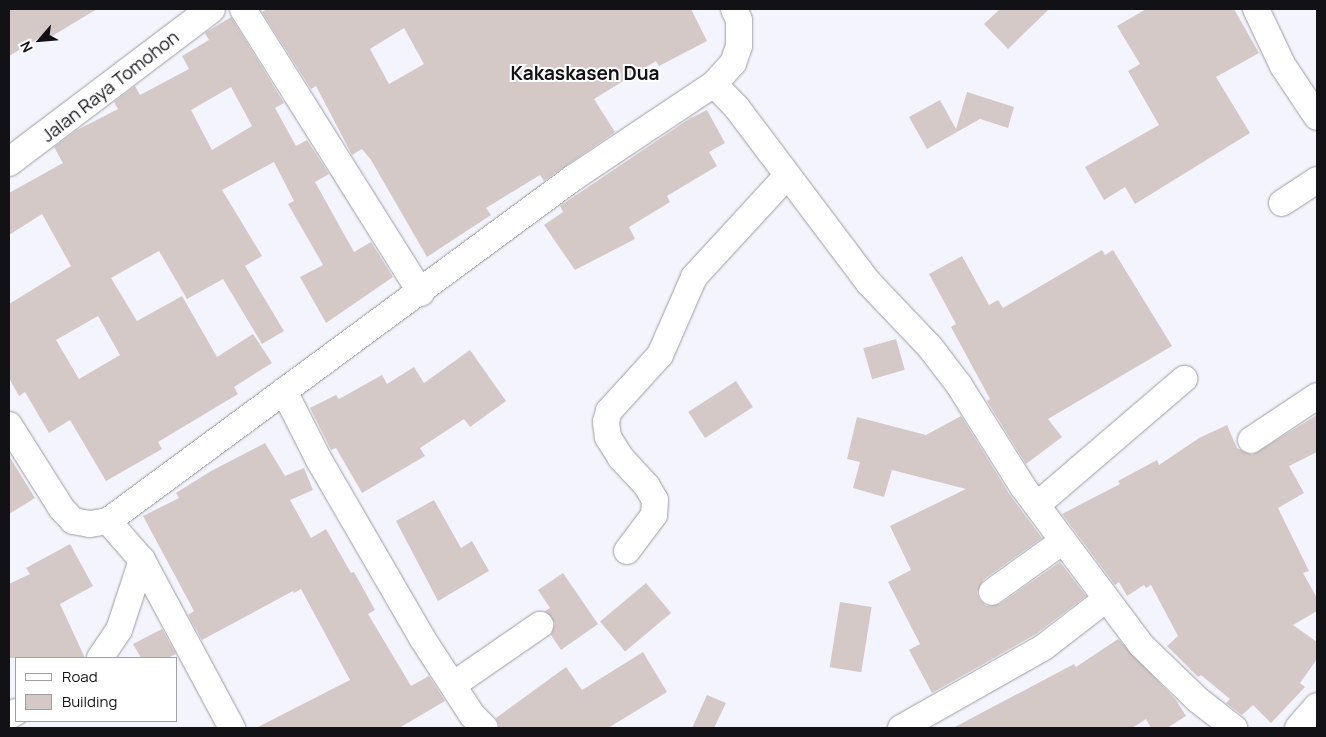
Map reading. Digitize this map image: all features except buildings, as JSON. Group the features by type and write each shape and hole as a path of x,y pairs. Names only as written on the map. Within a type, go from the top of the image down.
{"highway":[{"name":"Jalan Raya Tomohon","path":"9,162 211,9"}],"street":[{"path":"243,9 421,292"},
{"path":"9,425 62,509 73,521 90,524 108,521 421,292 573,178 714,84 733,63 739,46 739,20 734,9"},
{"path":"1256,9 1283,66 1317,117"},
{"path":"714,84 737,108 869,283 930,347 1037,506 1141,645 1168,673 1234,728"},
{"path":"627,551 654,515 655,500 647,486 621,458 608,437 606,422 609,411 660,355 694,277 787,176"},
{"path":"1282,203 1317,180"},
{"path":"1037,506 1184,379"},
{"path":"284,391 318,460 453,685 485,728"},
{"path":"1251,440 1317,396"},
{"path":"108,521 142,560 232,728"},
{"path":"992,592 1063,540"},
{"path":"101,657 119,630 142,560"},
{"path":"901,728 1044,647 1106,599"},
{"path":"453,685 540,625"},
{"path":"1298,728 1317,706"}],"district":[{"name":"Kakaskasen Dua","path":"585,74"}]}
